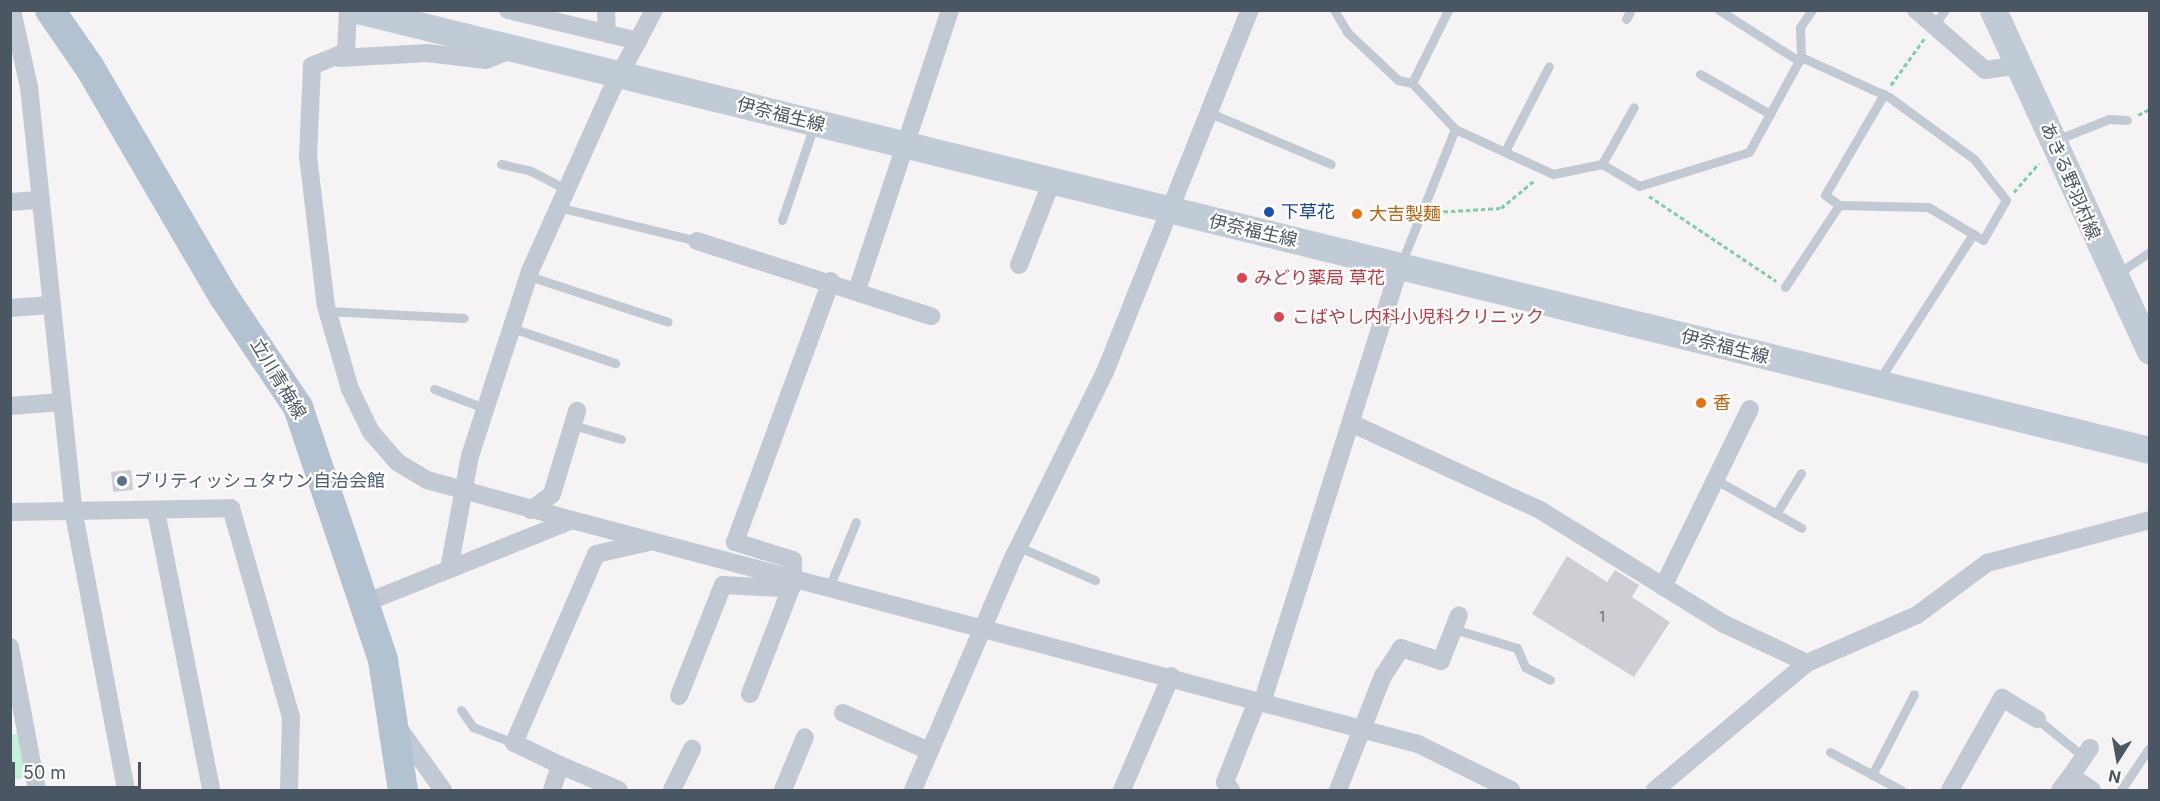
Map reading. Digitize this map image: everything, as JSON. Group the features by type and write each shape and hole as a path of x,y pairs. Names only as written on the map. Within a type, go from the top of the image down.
{"main road":[{"name":"立川青梅線","path":"50,10 90,68 224,297 298,407 365,603 396,724 404,790"},
{"name":"伊奈福生線","path":"357,10 1171,212 2150,450"},
{"name":"あきる野羽村線","path":"1993,10 2020,65 2047,152 2150,351"}],"street":[{"path":"12,10 29,87 73,509 126,790"},
{"path":"344,53 348,10"},
{"path":"606,10 607,34"},
{"path":"449,569 484,408 529,276 562,208 619,74 654,10"},
{"path":"857,290 908,146 950,10"},
{"path":"915,790 929,751 988,626 1019,547 1105,372 1250,10"},
{"path":"1916,10 1985,70 2020,65"},
{"path":"511,11 638,40"},
{"path":"513,49 486,60 427,53 344,53 323,58 312,66 308,156 327,311 350,389 371,432 397,462 464,494 654,540 988,626 1363,729 1456,759 1500,788"},
{"path":"1019,265 1052,181"},
{"path":"10,202 41,200"},
{"path":"697,242 831,281 931,316"},
{"path":"1231,790 1225,782 1260,702 1353,424 1400,266"},
{"path":"750,694 793,576 793,560 735,542 831,281"},
{"path":"10,308 50,305"},
{"path":"10,406 61,402"},
{"path":"1663,587 1750,409"},
{"path":"531,510 552,494 575,418"},
{"path":"1353,424 1540,510 1722,623 1807,663"},
{"path":"10,512 73,509 156,511 231,508 291,717 289,790"},
{"path":"156,511 211,790"},
{"path":"365,603 572,520"},
{"path":"1656,790 1807,663 1917,615 1987,562 2150,520"},
{"path":"619,790 514,743 596,554 654,540"},
{"path":"680,696 723,585 782,588 793,576"},
{"path":"1338,790 1363,729 1401,648 1441,661 1456,622"},
{"path":"10,647 37,790"},
{"path":"1122,790 1171,676"},
{"path":"1950,790 2002,698 2037,719"},
{"path":"843,713 929,751"},
{"path":"396,724 443,790"},
{"path":"783,790 805,736"},
{"path":"672,790 692,749"},
{"path":"2087,752 2066,783 2092,790"},
{"path":"552,790 560,765"}],"lane":[{"path":"1334,10 1347,32 1398,80 1412,83 1455,129 1489,149 1506,148 1553,174 1602,164 1639,186 1749,152 1800,59 1800,27 1812,10"},
{"path":"1412,83 1448,10"},
{"path":"1626,19 1631,10"},
{"path":"1719,10 1800,59 1884,94 1974,159 2009,197 1983,240 1928,207 1839,205 1825,195 1884,94"},
{"path":"1934,25 1945,10"},
{"path":"1506,148 1549,66"},
{"path":"1700,74 1770,114"},
{"path":"1602,164 1634,107"},
{"path":"1210,113 1331,164"},
{"path":"2047,152 2109,119 2127,120"},
{"path":"782,220 814,123"},
{"path":"1400,266 1419,213 1455,129"},
{"path":"501,164 531,171 569,191"},
{"path":"1785,287 1839,205"},
{"path":"562,208 697,242"},
{"path":"1876,385 1973,234"},
{"path":"2111,278 2150,252"},
{"path":"529,276 668,322"},
{"path":"327,311 464,318"},
{"path":"512,328 615,363"},
{"path":"434,389 484,408"},
{"path":"575,418 621,439"},
{"path":"1776,514 1802,473"},
{"path":"1716,480 1802,528"},
{"path":"830,585 856,522"},
{"path":"1019,547 1095,580"},
{"path":"1456,622 1517,648 1525,667 1550,680"},
{"path":"1872,774 1914,694"},
{"path":"460,710 474,727 514,743"},
{"path":"2037,719 2087,752"},
{"path":"2121,790 2149,748"},
{"path":"1830,752 1901,790"}],"path":[{"path":"1884,94 1934,25"},
{"path":"2009,197 2047,152"},
{"path":"1419,213 1501,208 1545,169"},
{"path":"1639,186 1702,232 1785,287"}],"green space":[{"path":"19,733 27,777 11,780 11,735"}],"building":[{"name":"ブリティッシュタウン自治会館","path":"131,470 133,490 113,492 111,472"},
{"path":"1567,556 1607,582 1615,570 1639,585 1632,597 1670,622 1634,677 1532,614"}],"place":[{"name":"下草花","path":"1269,212"},
{"name":"大吉製麺","path":"1357,214"},
{"name":"みどり薬局 草花","path":"1242,278"},
{"name":"こばやし内科小児科クリニック","path":"1279,317"},
{"name":"香","path":"1701,403"},
{"name":"ブリティッシュタウン自治会館","path":"122,481"}]}
